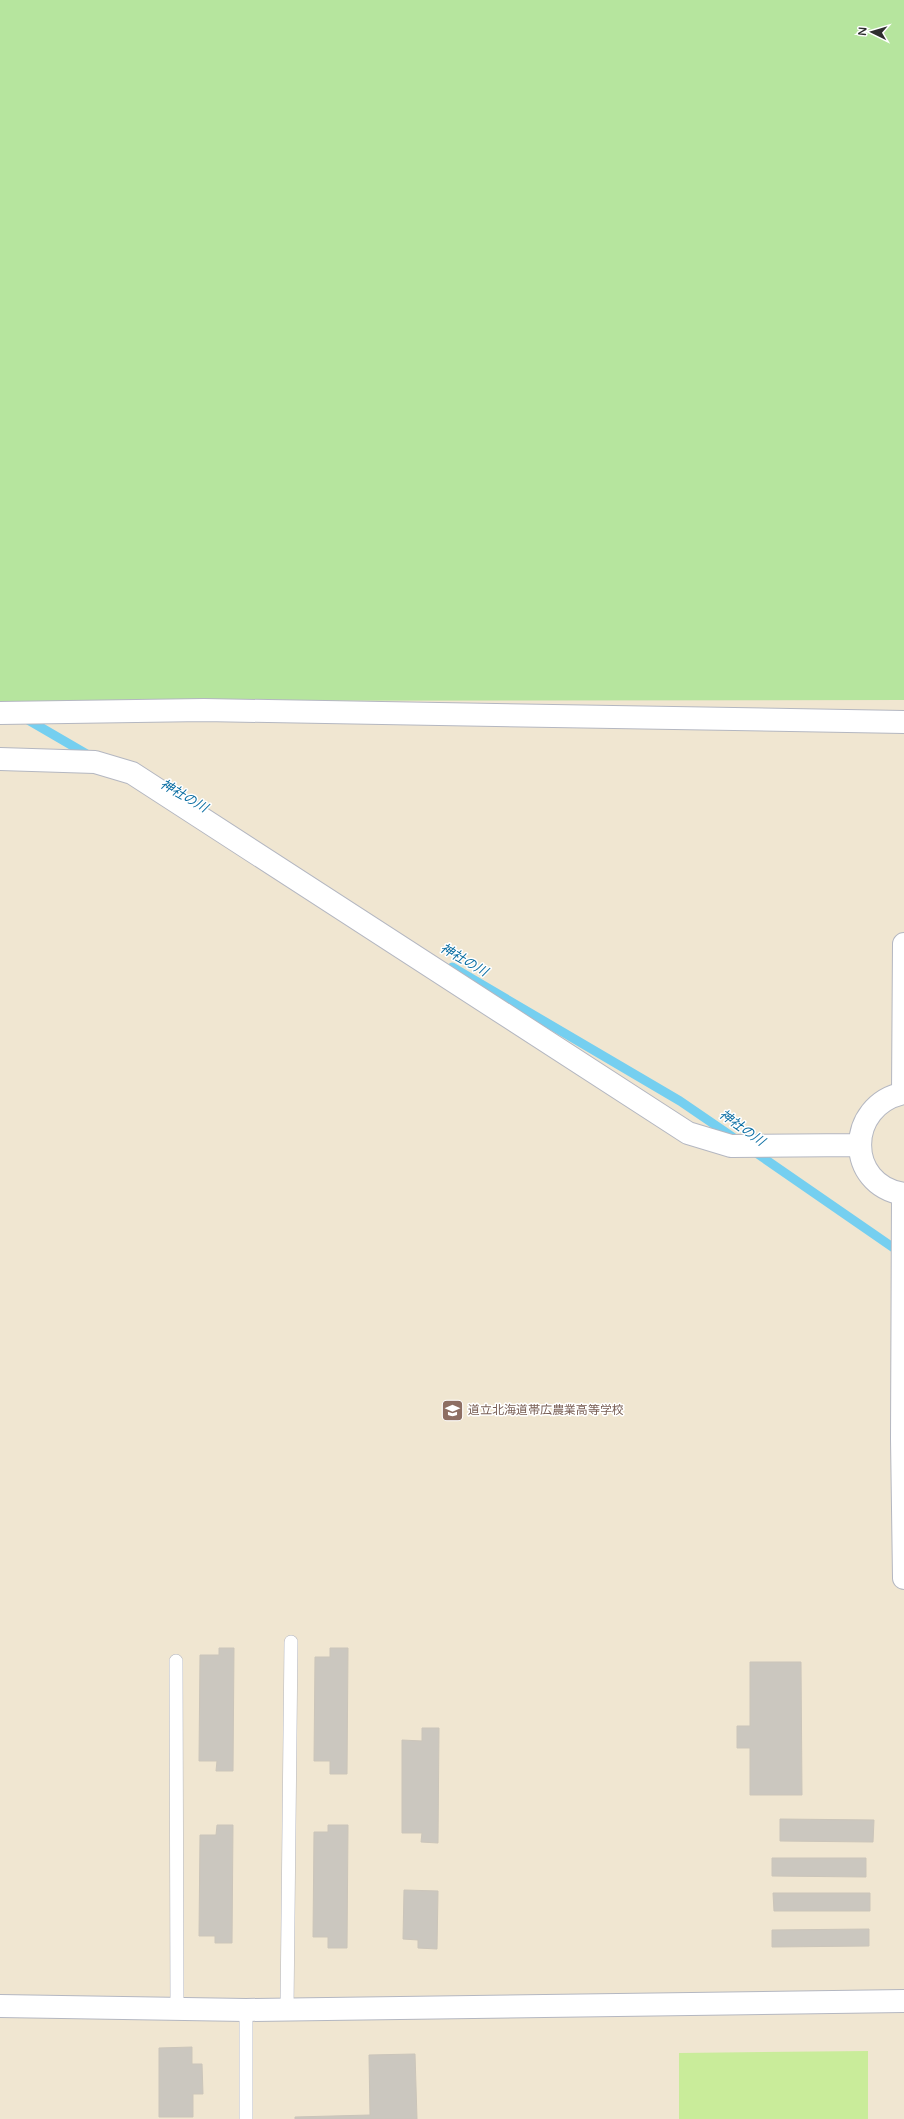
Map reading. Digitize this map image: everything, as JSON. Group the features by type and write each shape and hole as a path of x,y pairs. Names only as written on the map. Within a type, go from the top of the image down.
{"street":[{"path":"0,713 204,710 904,722"},
{"path":"0,759 95,762 132,773 688,1133 731,1146 859,1145"},
{"path":"904,944 904,1093 889,1097 876,1105 867,1117 861,1130 859,1145 862,1159 872,1177 889,1190 903,1194 902,1439 904,1578"},
{"path":"0,2006 246,2010 904,2001"}],"lane":[{"path":"287,2009 291,1642"},
{"path":"176,1661 177,2009"},
{"path":"246,2010 246,2119"}],"shaded area":[{"name":"道立北海道帯広農業高等学校","path":"904,699 904,2119 0,2119 0,701"}],"green space":[{"path":"0,0 904,0 904,700 0,701"},
{"path":"868,2051 868,2119 679,2119 679,2053"}],"building":[{"path":"219,1648 234,1648 233,1771 216,1771 217,1761 199,1761 200,1655 219,1655"},
{"path":"330,1648 348,1648 347,1774 330,1774 330,1761 314,1761 315,1657 330,1657"},
{"path":"750,1662 801,1662 802,1795 750,1795 750,1748 737,1748 737,1726 750,1726"},
{"path":"422,1728 439,1728 438,1843 421,1842 422,1833 402,1833 402,1740 422,1741"},
{"path":"780,1819 874,1820 873,1842 780,1841"},
{"path":"217,1825 233,1825 232,1943 215,1943 215,1936 199,1936 200,1835 216,1835"},
{"path":"328,1825 348,1825 347,1948 328,1948 328,1937 313,1937 314,1832 328,1832"},
{"path":"772,1858 866,1858 866,1877 772,1876"},
{"path":"404,1890 438,1891 437,1949 418,1948 418,1940 403,1939"},
{"path":"773,1893 870,1893 870,1911 774,1911"},
{"path":"869,1929 869,1946 772,1947 772,1930"},
{"path":"192,2047 192,2064 202,2064 203,2094 193,2094 193,2117 159,2117 159,2048"},
{"path":"415,2054 417,2119 295,2119 295,2117 370,2115 369,2055"}],"waterway":[{"name":"神社の川","path":"23,717 90,756"},
{"name":"神社の川","path":"452,967 680,1101 737,1140"},
{"name":"神社の川","path":"752,1150 901,1253"}],"place":[{"name":"道立北海道帯広農業高等学校","path":"452,1410"}]}
